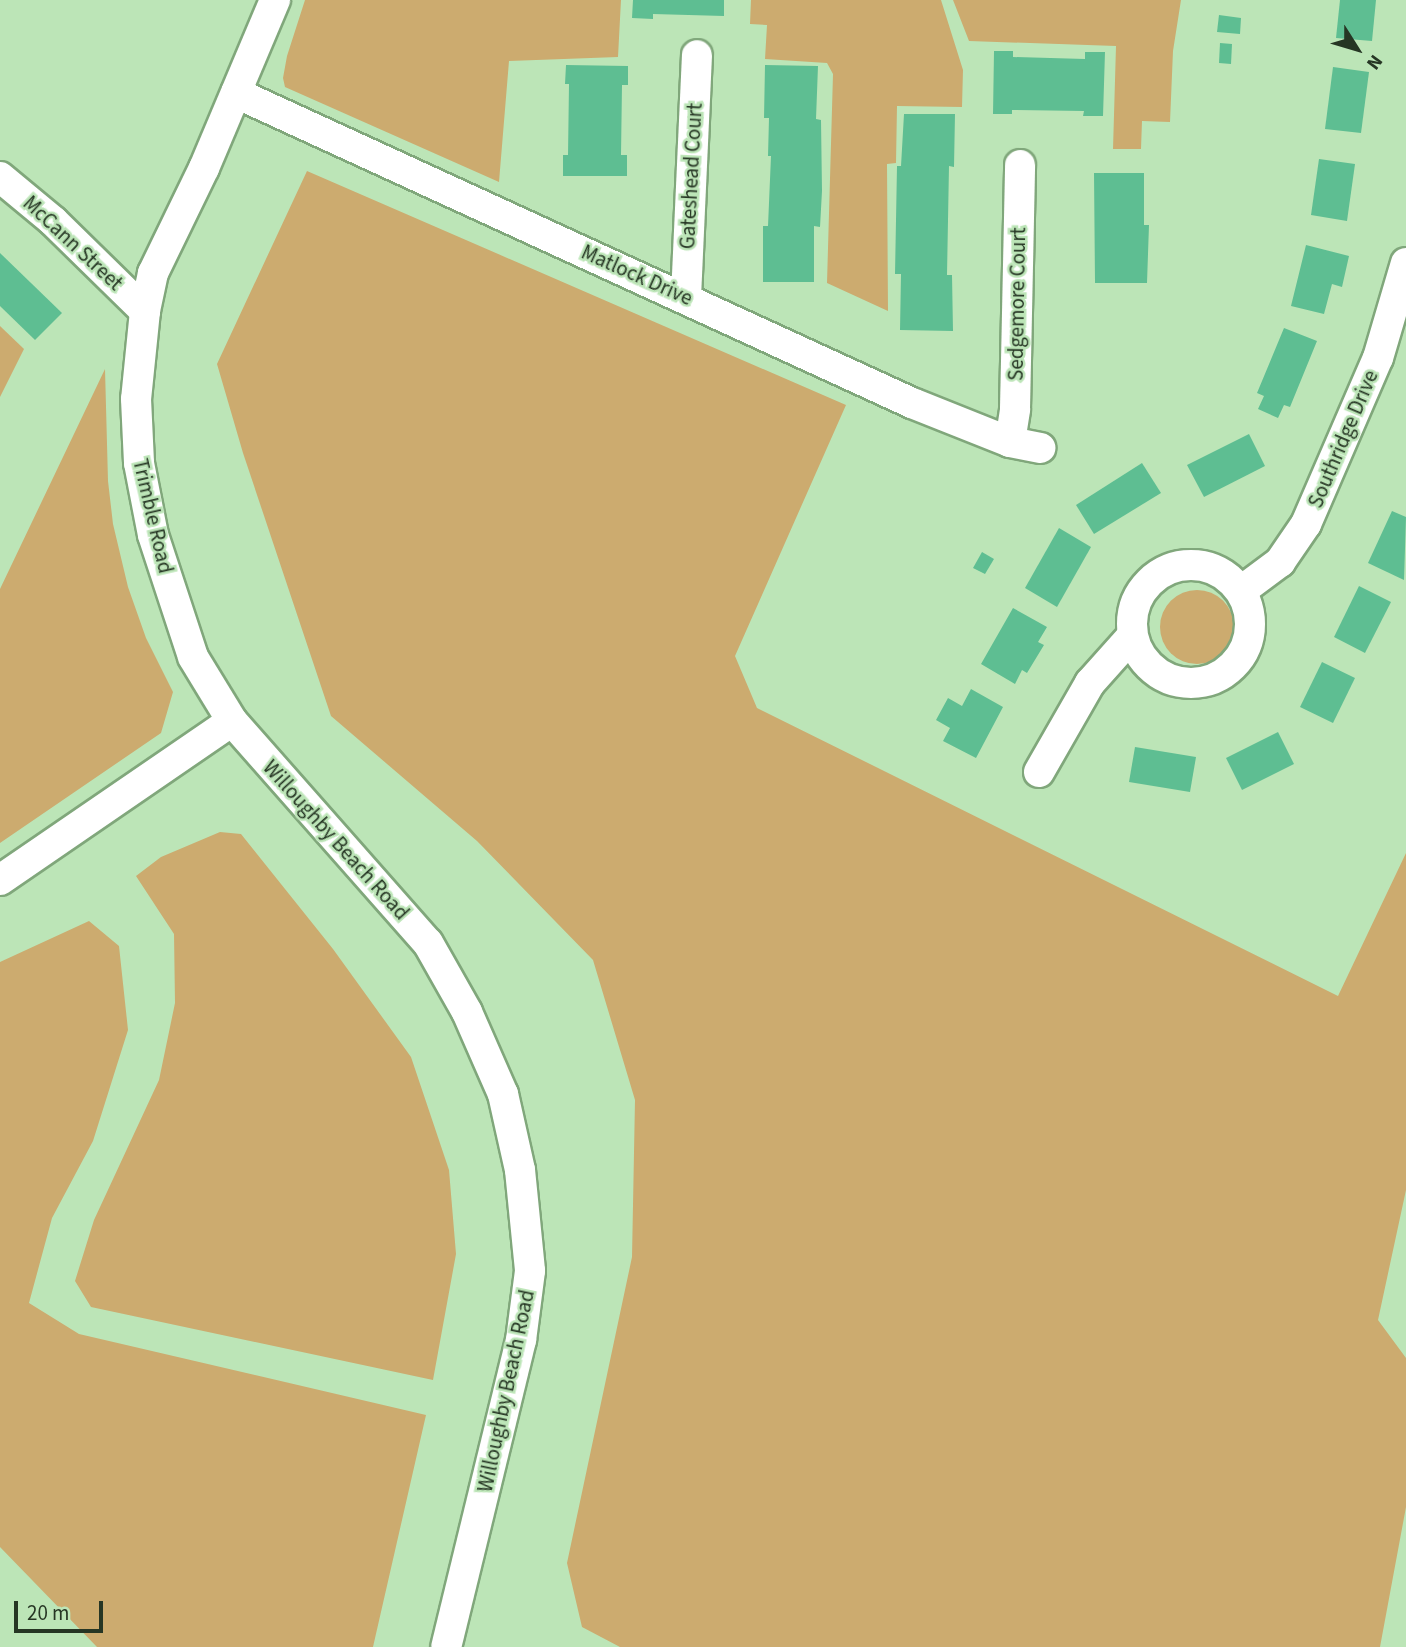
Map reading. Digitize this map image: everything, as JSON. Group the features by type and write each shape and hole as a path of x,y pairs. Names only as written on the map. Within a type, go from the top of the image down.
{"street":[{"name":"Trimble Road","path":"232,721 192,657 153,535 138,463 136,399 145,312 153,272 236,93 275,0"},
{"name":"Gateshead Court","path":"686,297 696,55"},
{"name":"Matlock Drive","path":"236,93 686,297 912,403 1010,442 1041,448"},
{"name":"Sedgemore Court","path":"1010,442 1015,409 1020,166"},
{"name":"McCann Street","path":"0,177 53,221 145,312"},
{"name":"Southridge Drive","path":"1241,591 1280,562 1306,524 1378,358 1406,263"},
{"path":"1180,566 1203,566 1224,575 1241,591 1249,613 1249,636 1240,658 1224,674 1202,683 1179,683 1157,674 1141,657 1132,636 1133,613 1142,591 1158,575 1180,566"},
{"path":"1039,772 1090,683 1132,636"},
{"path":"0,880 232,721"},
{"name":"Willoughby Beach Road","path":"232,721 358,867 428,943 467,1012 506,1107 520,1170 530,1271 521,1340 446,1647"}],"shaded area":[{"path":"305,0 621,0 618,57 509,61 499,182 285,87 283,78 287,56"},
{"path":"751,0 941,0 963,70 962,107 897,106 896,163 887,164 888,311 827,283 833,74 827,63 765,59 767,25 750,24"},
{"path":"953,0 1181,0 1173,51 1170,122 1142,121 1141,149 1113,149 1116,46 969,41"},
{"path":"307,171 846,405 735,656 757,708 1338,996 1406,853 1406,1190 1378,1320 1406,1358 1406,1507 1380,1647 620,1647 582,1627 567,1563 632,1257 635,1100 593,960 477,841 331,716 243,453 217,364"},
{"path":"0,326 24,349 0,397"},
{"path":"105,369 108,481 113,524 128,587 146,638 173,692 161,733 0,843 0,589"},
{"path":"1190,590 1204,590 1218,596 1228,606 1234,627 1228,648 1218,658 1204,664 1190,664 1176,658 1166,648 1160,634 1160,620 1166,606 1176,596"},
{"path":"220,832 241,834 333,949 411,1057 449,1170 456,1254 433,1380 91,1307 75,1281 94,1220 159,1080 175,1003 174,934 136,876 161,857"},
{"path":"89,921 119,946 128,1030 93,1141 52,1218 29,1303 79,1334 426,1415 373,1647 97,1647 0,1547 0,962"}],"building":[{"path":"633,0 724,0 724,16 653,14 653,19 632,18"},
{"path":"1340,0 1376,0 1372,41 1336,38"},
{"path":"1219,15 1241,18 1240,34 1217,32"},
{"path":"1220,43 1232,44 1231,64 1219,63"},
{"path":"994,51 1013,51 1013,57 1085,59 1085,52 1105,52 1103,116 1083,116 1084,111 1012,110 1012,114 993,114"},
{"path":"566,65 628,66 628,85 622,85 621,155 627,155 627,176 563,176 563,155 568,155 569,84 565,84"},
{"path":"765,65 818,66 816,119 821,120 822,191 820,227 814,226 814,282 763,282 763,226 768,226 771,156 768,156 769,118 764,118"},
{"path":"1333,67 1369,72 1361,133 1325,129"},
{"path":"904,114 955,114 954,167 949,166 947,275 952,275 953,331 900,330 901,274 895,274 897,166 901,166"},
{"path":"1319,159 1355,164 1347,221 1311,215"},
{"path":"1094,173 1144,173 1144,225 1149,225 1147,283 1095,283"},
{"path":"1306,245 1349,256 1342,287 1332,284 1324,314 1291,306"},
{"path":"0,253 62,313 35,340 0,306"},
{"path":"1284,328 1317,341 1290,407 1284,405 1278,418 1258,409 1264,396 1257,393"},
{"path":"1249,434 1265,466 1204,497 1187,465"},
{"path":"1142,463 1161,493 1094,534 1076,505"},
{"path":"1392,511 1406,517 1404,580 1368,563"},
{"path":"1059,528 1091,547 1057,607 1025,588"},
{"path":"982,552 994,559 985,574 973,568"},
{"path":"1359,586 1391,602 1365,653 1334,637"},
{"path":"1013,608 1047,627 1038,642 1044,645 1027,673 1022,670 1015,684 981,664"},
{"path":"1322,662 1355,678 1333,723 1300,707"},
{"path":"971,689 1003,707 976,758 943,741 950,728 936,720 948,698 962,706"},
{"path":"1278,732 1294,764 1242,790 1226,758"},
{"path":"1135,747 1196,757 1190,792 1129,782"}]}
